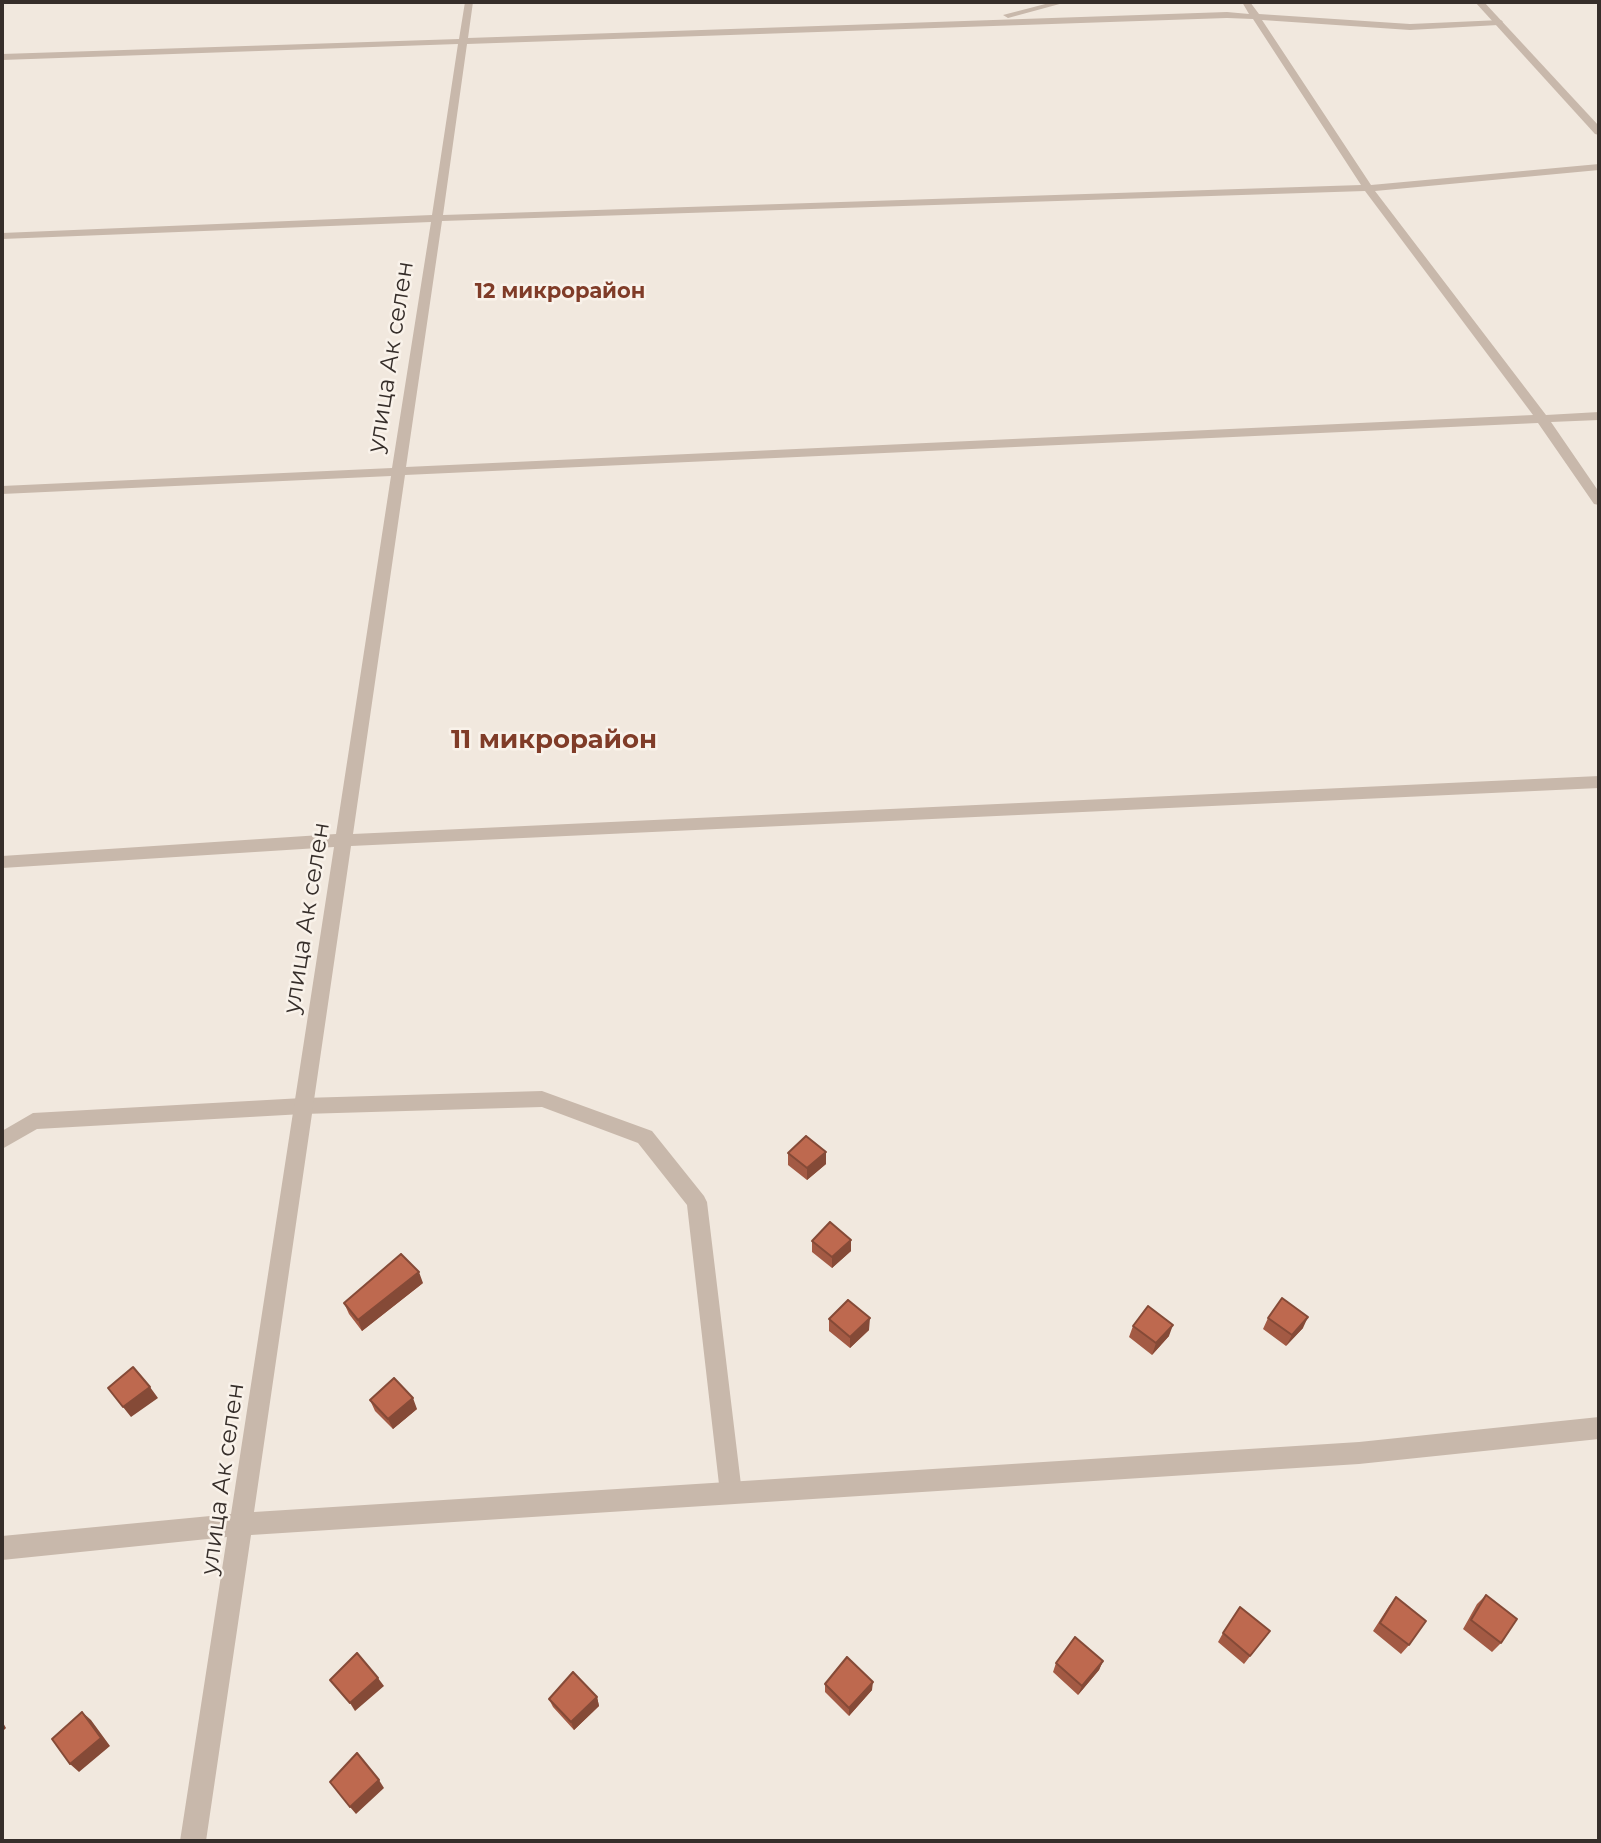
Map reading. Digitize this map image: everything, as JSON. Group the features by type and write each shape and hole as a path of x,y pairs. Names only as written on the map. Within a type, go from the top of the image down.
{"street":[{"name":"улица Ак селен","path":"193,1841 469,2"},
{"path":"971,24 1063,2"},
{"path":"1246,2 1368,188 1541,417 1599,501"},
{"path":"1479,2 1599,132"},
{"path":"2,57 1227,15 1410,27 1498,22"},
{"path":"2,236 436,218 1368,188 1599,167"},
{"path":"2,489 1599,416"},
{"path":"2,862 343,840 1599,782"},
{"path":"2,1141 33,1121 303,1106 542,1099 645,1137 697,1202 731,1493"},
{"path":"2,1548 241,1524 1359,1453 1599,1428"}],"building":[{"path":"806,1136 826,1152 807,1168 788,1153"},
{"path":"830,1222 851,1240 832,1257 812,1241"},
{"path":"401,1254 419,1272 358,1320 344,1303"},
{"path":"1282,1298 1308,1317 1292,1335 1268,1318"},
{"path":"848,1300 870,1318 850,1337 829,1319"},
{"path":"1148,1306 1173,1325 1156,1343 1133,1326"},
{"path":"133,1367 150,1387 123,1407 108,1388"},
{"path":"394,1378 413,1398 388,1419 370,1400"},
{"path":"1486,1595 1517,1619 1501,1643 1471,1620"},
{"path":"1396,1597 1426,1621 1409,1645 1380,1623"},
{"path":"1240,1607 1270,1631 1250,1656 1223,1633"},
{"path":"1075,1637 1103,1661 1082,1686 1056,1663"},
{"path":"357,1653 378,1678 350,1703 330,1680"},
{"path":"847,1657 873,1682 849,1708 825,1684"},
{"path":"573,1672 597,1697 571,1722 549,1699"},
{"path":"82,1712 101,1738 70,1764 52,1739"},
{"path":"357,1753 379,1780 350,1807 330,1782"}],"district":[{"name":"12 микрорайон","path":"560,292"},
{"name":"11 микрорайон","path":"554,740"}]}
